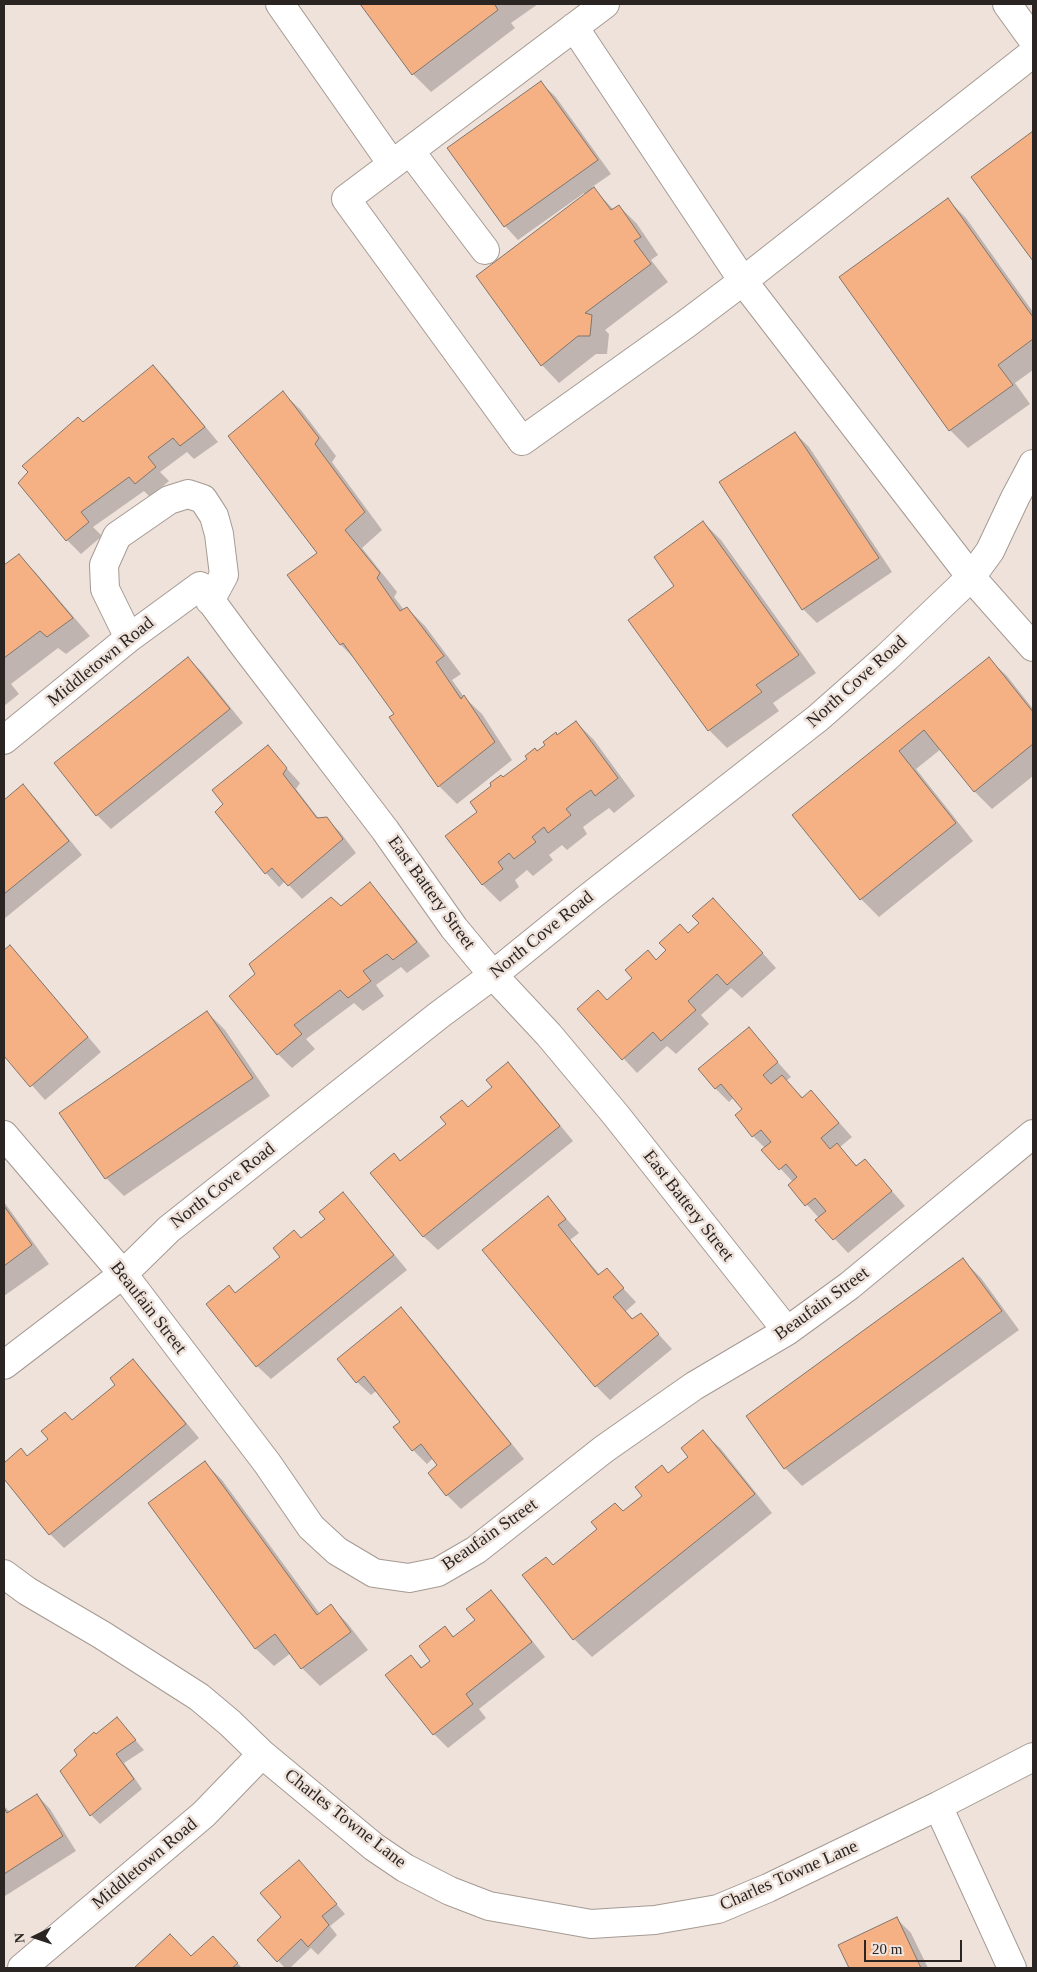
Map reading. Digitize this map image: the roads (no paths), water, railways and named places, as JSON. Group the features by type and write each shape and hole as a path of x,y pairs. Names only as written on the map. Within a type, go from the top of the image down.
{"street":[{"path":"280,4 401,157 485,250"},
{"path":"605,4 346,199 522,441 743,281 1033,53"},
{"path":"1007,4 1033,40"},
{"path":"574,27 743,281 972,577 1033,647"},
{"name":"North Cove Road","path":"4,1365 122,1274 168,1229 818,718 886,658 972,577 990,551 1014,498 1033,464"},
{"path":"129,638 105,588 104,565 117,536 169,500 188,494 203,499 214,516 219,534 224,575 205,593"},
{"name":"East Battery Street","path":"205,593 385,830 454,928 493,975 549,1035 615,1114 787,1331"},
{"name":"Middletown Road","path":"4,740 129,638 205,593"},
{"name":"Beaufain Street","path":"4,1134 122,1274 267,1462 311,1527 337,1551 374,1573 409,1578 438,1572 476,1550 604,1449 694,1386 787,1331 849,1286 1033,1134"},
{"name":"Charles Towne Lane","path":"4,1574 27,1591 102,1635 199,1698 230,1723 262,1754 374,1847 406,1868 450,1891 489,1906 591,1924 655,1920 718,1909 768,1888 938,1806 1033,1757"},
{"name":"Middletown Road","path":"22,1968 204,1814 262,1754"},
{"path":"938,1806 1012,1968"}]}
